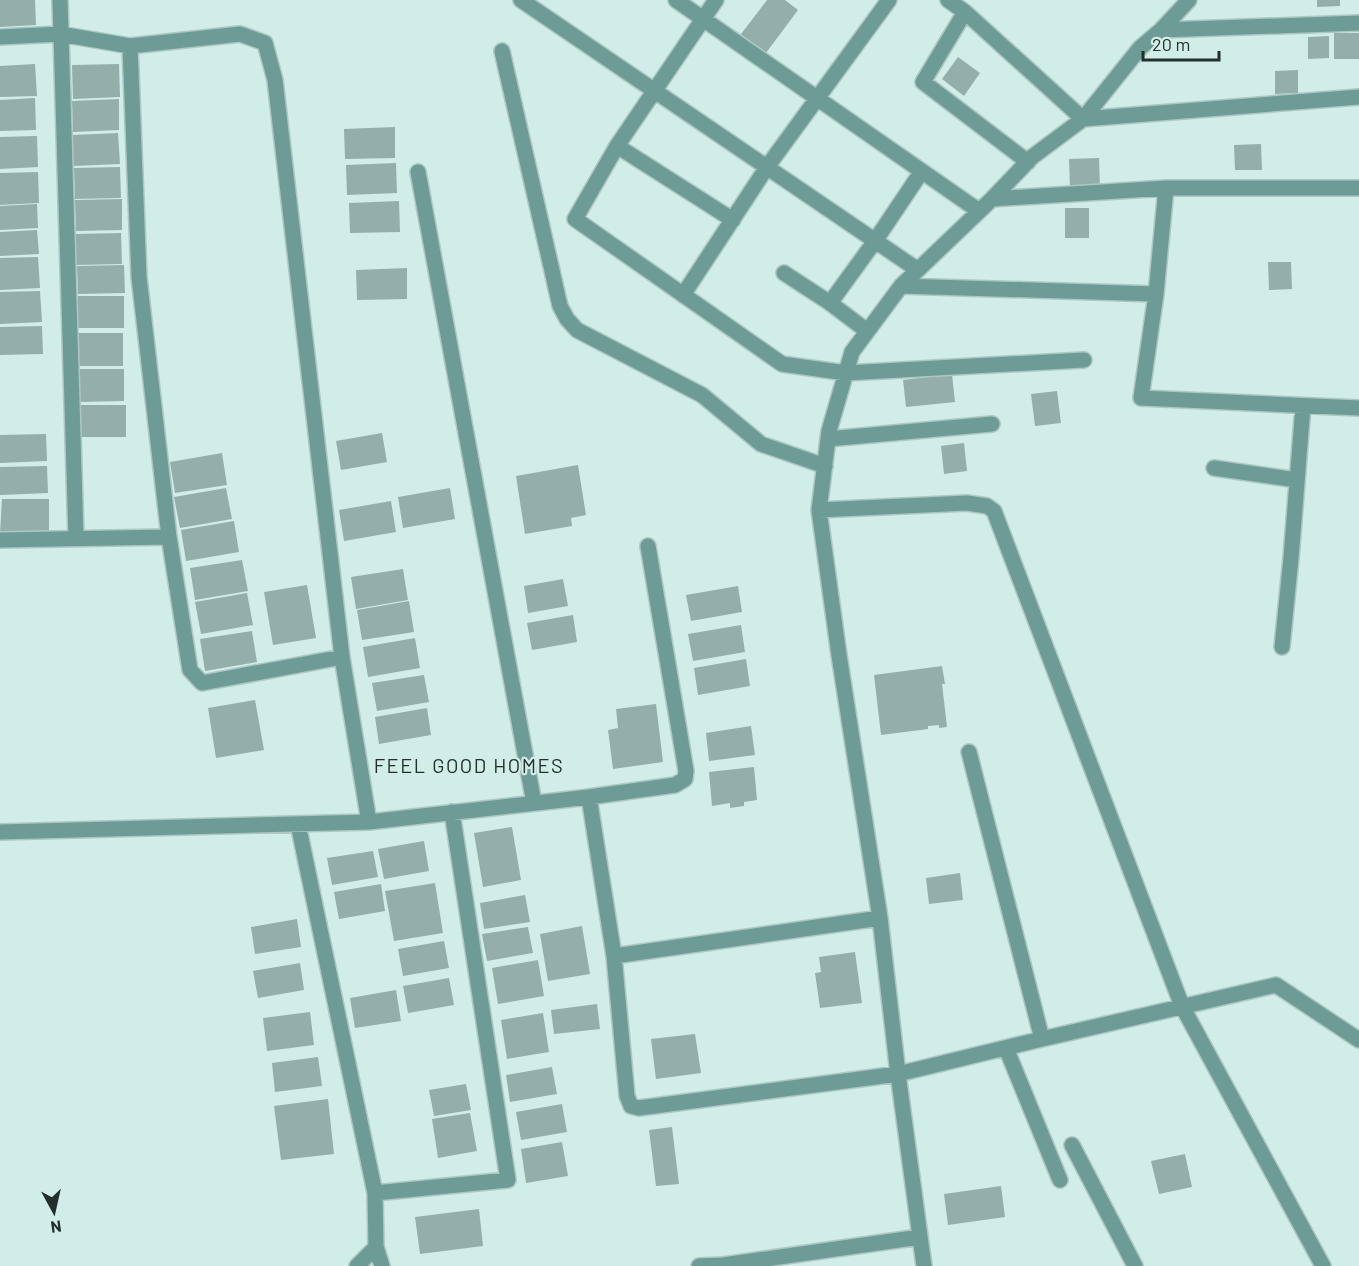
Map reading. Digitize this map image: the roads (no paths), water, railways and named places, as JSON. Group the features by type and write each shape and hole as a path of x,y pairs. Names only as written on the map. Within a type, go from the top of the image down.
{"street":[{"path":"60,0 76,538"},
{"path":"521,0 918,270"},
{"path":"676,0 979,211"},
{"path":"716,0 617,146 576,219 782,364 846,373 1084,360"},
{"path":"683,295 767,167 889,0"},
{"path":"948,0 966,12 1083,119 1359,97"},
{"path":"924,1266 880,918 819,510 828,439 852,352 901,286 1028,162 1083,119 1140,48 1161,30 1189,0"},
{"path":"966,12 923,82 1028,162"},
{"path":"1161,30 1359,23"},
{"path":"0,37 60,34 130,46 240,34 265,43 275,80 342,657 369,822"},
{"path":"130,46 140,277 169,537 190,670 202,683 342,657"},
{"path":"502,51 560,306 567,319 577,330 702,395 761,444 825,466"},
{"path":"617,146 733,220"},
{"path":"830,303 922,171"},
{"path":"418,172 534,803"},
{"path":"992,199 1167,188 1359,188"},
{"path":"1167,188 1156,294 1141,398 1359,408"},
{"path":"784,273 830,303 867,332"},
{"path":"901,286 1156,294"},
{"path":"1282,647 1303,406"},
{"path":"828,439 992,424"},
{"path":"1214,468 1297,480"},
{"path":"819,510 967,503 987,506 994,512 1182,1006 1323,1266"},
{"path":"0,540 169,537"},
{"path":"0,832 369,822 675,785 685,778 686,771 648,546"},
{"path":"969,752 1042,1039"},
{"path":"589,797 614,956 627,1096 631,1106 639,1108 898,1074 1276,985 1359,1040"},
{"path":"375,1193 508,1180 452,812"},
{"path":"298,824 375,1193 376,1247 382,1266"},
{"path":"614,956 880,918"},
{"path":"1006,1048 1060,1180"},
{"path":"1072,1146 1134,1266"},
{"path":"699,1266 723,1265 921,1237"},
{"path":"357,1266 376,1247"}],"district":[{"name":"FEEL GOOD HOMES","path":"469,765"}]}
